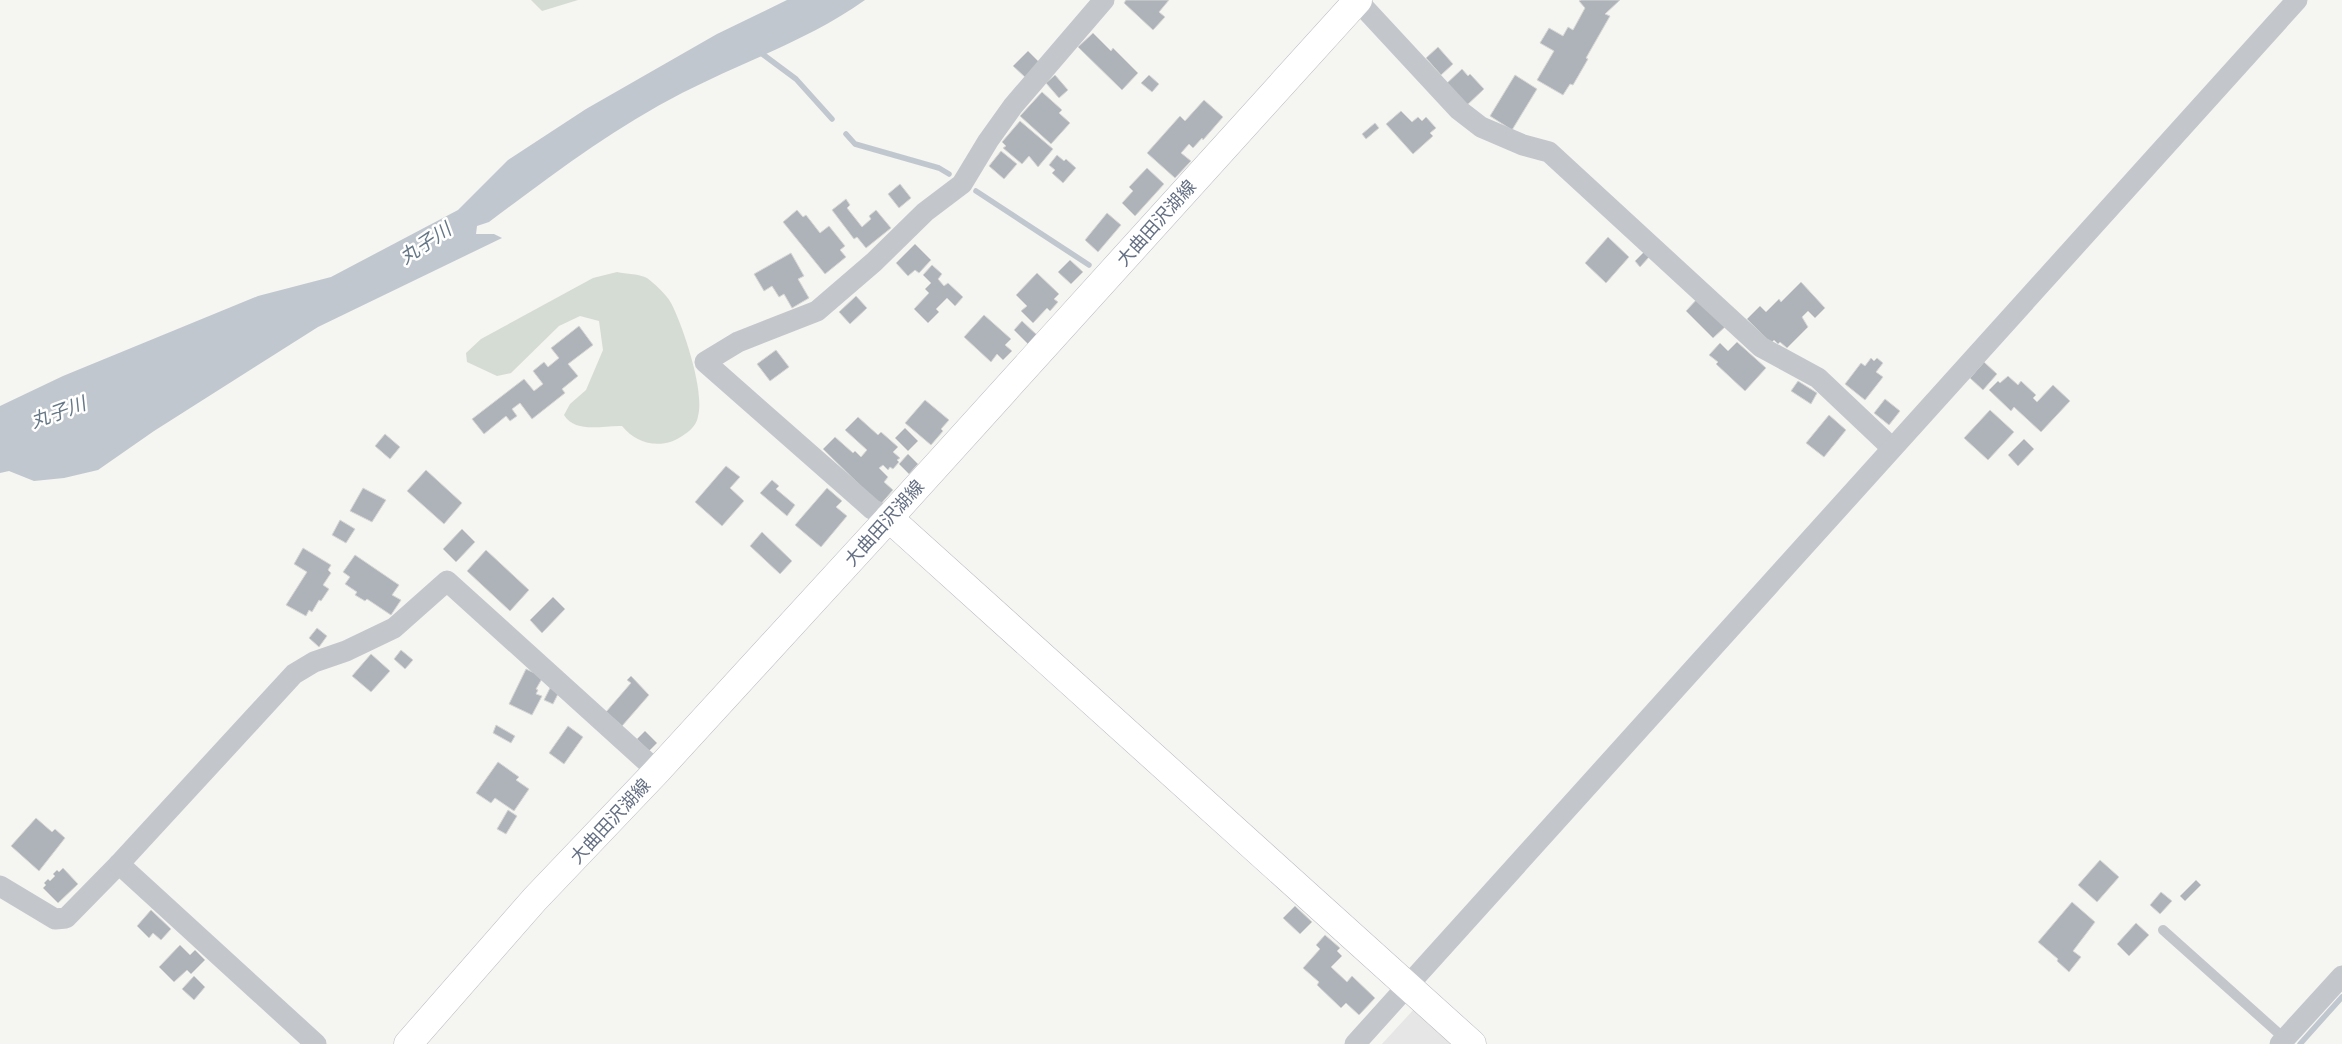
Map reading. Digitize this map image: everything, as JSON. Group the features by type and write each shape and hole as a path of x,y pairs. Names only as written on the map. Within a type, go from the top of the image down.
{"main road":[{"name":"大曲田沢湖線","path":"408,1044 535,900 657,771 889,518 1358,0"},
{"path":"889,518 1472,1044"}],"street":[{"path":"889,518 872,509 705,362 738,342 817,311 874,262 925,212 962,184 1013,106 1104,0"},
{"path":"1358,0 1459,110 1481,127 1524,145 1549,152 1761,347 1818,378 1892,448"},
{"path":"1355,1044 2297,0"},
{"path":"0,886 55,919 66,918 119,864 294,674 314,662 346,651 394,628 447,581 657,771"},
{"path":"119,864 316,1044"},
{"path":"2282,1041 2342,976"}],"lane":[{"path":"2163,930 2282,1041"}],"shaded area":[{"path":"531,0 578,0 542,11"},
{"path":"617,272 647,278 667,296 687,342 696,375 699,405 698,416 695,424 689,431 669,442 652,444 644,442 628,433 622,426 583,427 575,425 564,415 570,404 586,390 603,350 599,321 580,316 559,326 511,373 497,376 467,362 466,353 481,339 593,278"},
{"path":"1417,1006 1459,1044 1382,1044"}],"water":[{"name":"丸子川","path":"787,0 865,0 844,14 798,39 682,93 631,122 583,153 489,222 477,226 476,234 494,234 502,238 318,327 154,431 98,470 64,478 34,481 9,471 0,473 0,406 63,376 258,296 331,277 458,210 508,160 586,109 717,34"}],"building":[{"path":"1126,0 1169,0 1159,12 1165,17 1153,30 1124,3"},
{"path":"1620,0 1605,14 1610,16 1586,58 1588,59 1573,85 1570,84 1563,95 1537,80 1554,51 1540,43 1549,28 1563,36 1568,27 1573,30 1585,8 1579,1"},
{"path":"1093,33 1111,51 1113,48 1138,73 1122,90 1078,47"},
{"path":"1438,47 1453,64 1441,75 1426,58"},
{"path":"1028,51 1040,63 1026,78 1013,66"},
{"path":"1462,69 1468,76 1470,74 1484,89 1465,107 1445,85"},
{"path":"1055,75 1068,90 1059,98 1046,83"},
{"path":"1149,75 1159,84 1152,92 1141,83"},
{"path":"1515,75 1537,89 1512,130 1490,116"},
{"path":"1042,92 1062,110 1059,113 1070,123 1051,144 1020,116"},
{"path":"1204,100 1223,117 1203,140 1202,138 1193,148 1189,144 1181,153 1191,161 1175,178 1147,153 1180,116 1185,121"},
{"path":"1401,111 1412,122 1418,117 1422,121 1426,117 1436,128 1430,133 1433,136 1413,154 1386,124"},
{"path":"1020,121 1053,149 1038,167 1029,156 1022,164 1003,148 1006,146 1002,142"},
{"path":"1375,123 1379,128 1366,139 1362,134"},
{"path":"1001,151 1017,164 1004,179 989,166"},
{"path":"1057,155 1064,161 1066,159 1076,168 1063,183 1052,173 1055,170 1049,165"},
{"path":"1147,168 1164,184 1135,216 1122,203 1133,191 1129,187"},
{"path":"900,184 911,198 899,208 888,194"},
{"path":"846,199 850,205 847,208 862,227 871,219 869,216 876,210 891,228 866,248 857,237 854,239 832,210"},
{"path":"797,210 803,217 806,215 820,233 829,226 845,246 840,250 846,257 825,274 783,222"},
{"path":"1107,213 1121,225 1098,252 1085,240"},
{"path":"1608,237 1629,257 1606,283 1585,263"},
{"path":"915,244 931,260 919,273 915,270 908,276 896,263"},
{"path":"1645,251 1650,256 1640,267 1635,261"},
{"path":"791,253 804,276 798,279 809,298 792,308 784,294 779,297 772,286 764,291 754,274"},
{"path":"1070,260 1083,272 1071,284 1058,272"},
{"path":"932,265 942,274 938,279 944,286 948,283 963,297 955,306 947,298 936,309 939,312 928,323 914,309 929,293 925,289 931,283 923,275"},
{"path":"1037,273 1059,294 1054,299 1058,302 1050,311 1047,308 1033,323 1021,311 1027,306 1016,295"},
{"path":"1801,282 1825,308 1815,318 1808,311 1802,317 1808,327 1787,348 1774,340 1771,343 1747,319 1760,306 1766,312 1779,299 1781,302"},
{"path":"856,296 867,308 850,324 839,312"},
{"path":"1698,298 1726,326 1713,338 1686,311"},
{"path":"984,315 1011,339 1005,345 1012,351 1003,360 997,354 991,362 964,337"},
{"path":"1022,321 1038,336 1029,345 1014,330"},
{"path":"579,326 593,345 568,364 578,376 562,389 565,393 532,419 520,403 512,409 517,416 510,421 506,416 484,434 472,419 524,379 534,391 543,384 533,371 544,362 548,367 559,358 551,348"},
{"path":"1737,342 1766,368 1745,391 1709,355 1720,343 1728,351"},
{"path":"776,350 789,367 770,381 757,364"},
{"path":"1871,358 1874,361 1877,358 1883,363 1876,372 1883,377 1865,400 1845,384 1861,363 1865,366"},
{"path":"1984,362 1997,374 1983,390 1970,378"},
{"path":"2008,376 2018,385 2021,381 2036,395 2033,398 2037,402 2053,385 2070,401 2041,432 2014,407 2011,411 1989,390 1998,381 2000,383"},
{"path":"1798,381 1817,393 1811,404 1791,391"},
{"path":"1885,399 1900,411 1889,425 1874,413"},
{"path":"925,400 949,420 941,429 943,431 931,445 905,423"},
{"path":"1990,410 2014,432 1988,460 1964,438"},
{"path":"1829,415 1846,430 1824,457 1806,443"},
{"path":"858,417 878,435 881,432 898,447 893,452 900,458 893,469 890,467 888,470 883,465 879,468 888,477 884,482 893,490 880,505 823,449 835,437 853,453 855,451 861,457 867,450 845,430"},
{"path":"905,428 918,441 908,451 895,438"},
{"path":"385,434 400,447 390,459 375,446"},
{"path":"2024,439 2034,449 2018,466 2008,455"},
{"path":"908,454 918,464 909,474 899,464"},
{"path":"726,466 740,477 730,488 744,501 722,526 695,502"},
{"path":"426,470 462,503 444,524 407,491"},
{"path":"772,480 779,486 776,489 795,505 787,516 760,493"},
{"path":"363,488 386,500 372,522 350,511"},
{"path":"827,488 842,501 836,507 847,516 821,547 795,525"},
{"path":"340,520 355,529 346,543 332,535"},
{"path":"462,529 475,542 456,562 443,549"},
{"path":"762,532 792,561 780,574 750,546"},
{"path":"303,548 331,565 328,570 331,573 323,585 329,589 321,601 319,600 312,612 309,610 306,616 286,605 307,572 294,564"},
{"path":"486,550 529,590 510,611 467,571"},
{"path":"355,555 399,585 392,595 401,600 391,615 367,599 365,601 355,595 357,592 345,584 350,577 343,572"},
{"path":"553,597 565,609 542,633 530,620"},
{"path":"317,628 327,636 319,647 309,638"},
{"path":"401,650 413,660 405,669 394,659"},
{"path":"371,654 390,671 371,692 352,676"},
{"path":"526,669 543,677 536,689 538,690 536,694 542,696 532,715 509,704"},
{"path":"631,676 649,695 622,726 606,712 631,683 627,680"},
{"path":"550,688 559,692 553,704 544,700"},
{"path":"496,725 515,736 511,743 493,733"},
{"path":"568,726 583,737 564,764 549,753"},
{"path":"645,731 657,743 649,751 637,739"},
{"path":"498,762 519,777 516,780 529,789 514,811 495,798 491,803 476,793"},
{"path":"508,810 517,816 506,834 497,829"},
{"path":"36,818 52,832 55,829 65,838 39,871 11,846"},
{"path":"2100,860 2119,877 2097,902 2078,885"},
{"path":"63,868 78,884 58,903 43,888 46,885 44,883 48,879 50,881 55,876 53,874 57,870 59,872"},
{"path":"2196,880 2201,885 2185,901 2180,896"},
{"path":"2161,892 2172,901 2160,914 2150,905"},
{"path":"2072,902 2095,922 2073,951 2081,957 2069,972 2057,961 2058,959 2038,942"},
{"path":"1295,906 1312,922 1300,934 1283,918"},
{"path":"151,910 171,929 161,940 153,933 149,938 137,926"},
{"path":"2136,923 2149,935 2129,956 2117,944"},
{"path":"1325,935 1340,948 1337,951 1342,956 1331,967 1347,982 1352,976 1375,998 1359,1015 1346,1003 1341,1008 1317,985 1319,982 1303,968 1320,949 1316,945"},
{"path":"180,945 190,955 195,950 205,960 191,974 187,970 174,982 159,967"},
{"path":"194,976 205,987 194,1000 182,989"}],"waterway":[{"path":"757,50 796,79 832,119"},
{"path":"846,134 855,144 939,168 949,174"},
{"path":"976,191 1089,265"},
{"path":"2300,1044 2342,997"}]}
